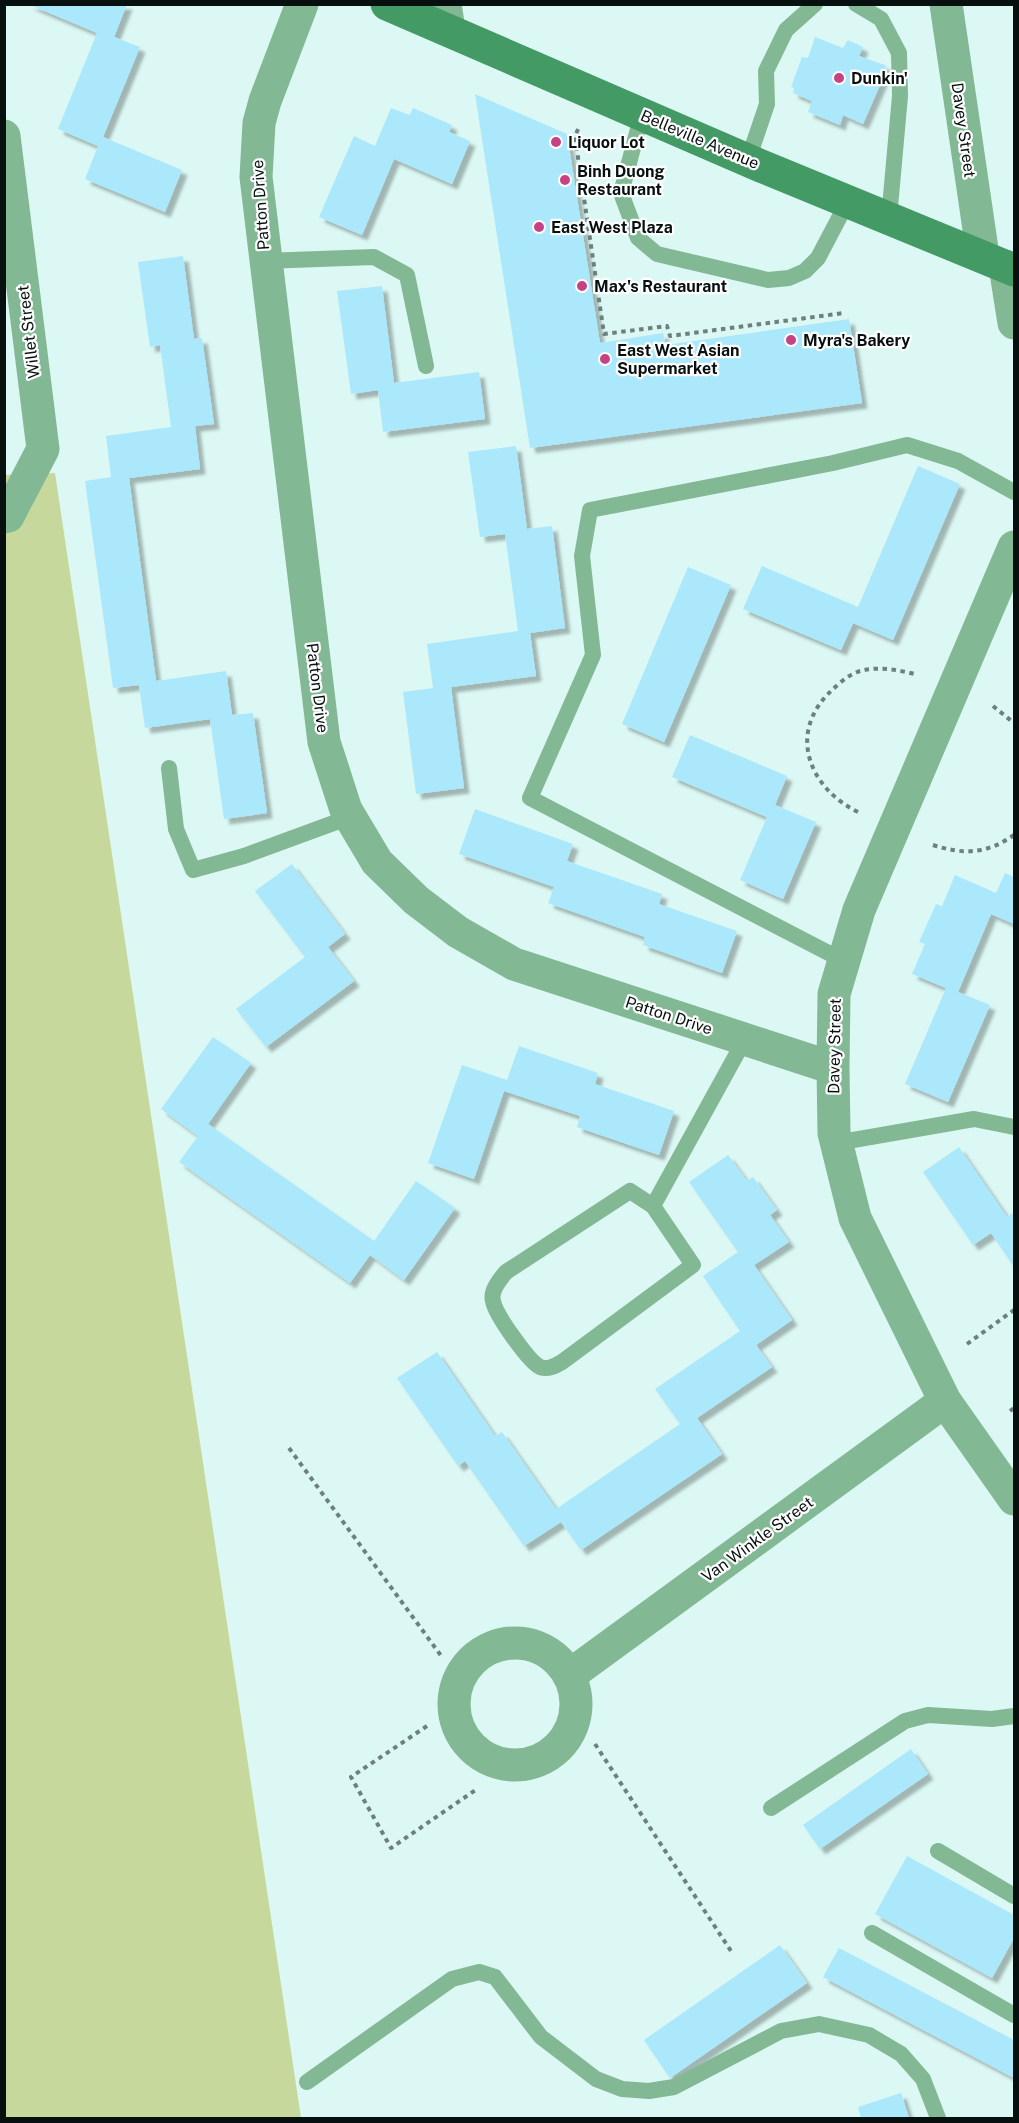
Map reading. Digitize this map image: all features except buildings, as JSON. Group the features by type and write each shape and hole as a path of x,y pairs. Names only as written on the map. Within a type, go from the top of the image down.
{"main road":[{"name":"Belleville Avenue","path":"387,4 447,17 642,114 1001,264"}],"street":[{"name":"Patton Drive","path":"302,4 259,123 256,177 264,261 324,742 350,817 377,862 416,900 458,932 514,964 833,1068"},
{"name":"Davey Street","path":"946,4 1014,323"},
{"name":"Willet Street","path":"4,136 43,449 8,516 4,517"},
{"name":"Davey Street","path":"1014,547 859,910 834,994 833,1068 834,1132 855,1218 945,1401 1014,1498"},
{"name":"Van Winkle Street","path":"570,1675 945,1401"}],"lane":[{"path":"748,160 767,104 766,71 786,30 815,4"},
{"path":"856,4 881,19 899,53 900,96 890,218"},
{"path":"642,114 621,193 638,238 657,254 768,280 789,278 805,271 818,258 848,201"},
{"path":"264,261 374,257 407,275 426,366"},
{"path":"843,961 530,798 593,655 582,556 590,510 833,463 907,445 958,461 1014,492"},
{"path":"169,768 176,829 193,870 244,856 350,817"},
{"path":"653,1206 745,1039"},
{"path":"836,1143 974,1119 1014,1127"},
{"path":"630,1191 653,1206 693,1265 554,1367 538,1366 530,1360 496,1310 492,1296 498,1282 506,1272 630,1191"},
{"path":"771,1808 905,1721 928,1715 992,1719 1014,1716"},
{"path":"938,1851 1014,1896"},
{"path":"872,1933 1014,2015"},
{"path":"307,2082 452,1978 479,1972 495,1977 541,2037 596,2079 622,2089 649,2091 674,2087 781,2031 819,2024 869,2035 901,2054 923,2079 938,2118"}],"path":[{"path":"858,812 833,798 812,767 806,741 809,720 816,706 831,691 859,671 881,669 915,674"},
{"path":"993,706 1014,723"},
{"path":"933,845 958,853 982,850 1003,843 1014,835"},
{"path":"967,1344 1014,1310"},
{"path":"289,1448 442,1657"},
{"path":"427,1726 351,1777 392,1848 477,1789"},
{"path":"596,1744 731,1951"}],"green space":[{"path":"55,473 301,2118 5,2118 4,475"}],"place":[{"name":"Dunkin'","path":"839,78"},
{"name":"Liquor Lot","path":"556,142"},
{"name":"Binh Duong Restaurant","path":"565,180"},
{"name":"East West Plaza","path":"539,227"},
{"name":"Max's Restaurant","path":"582,286"},
{"name":"Myra's Bakery","path":"791,340"},
{"name":"East West Asian Supermarket","path":"605,359"}]}
